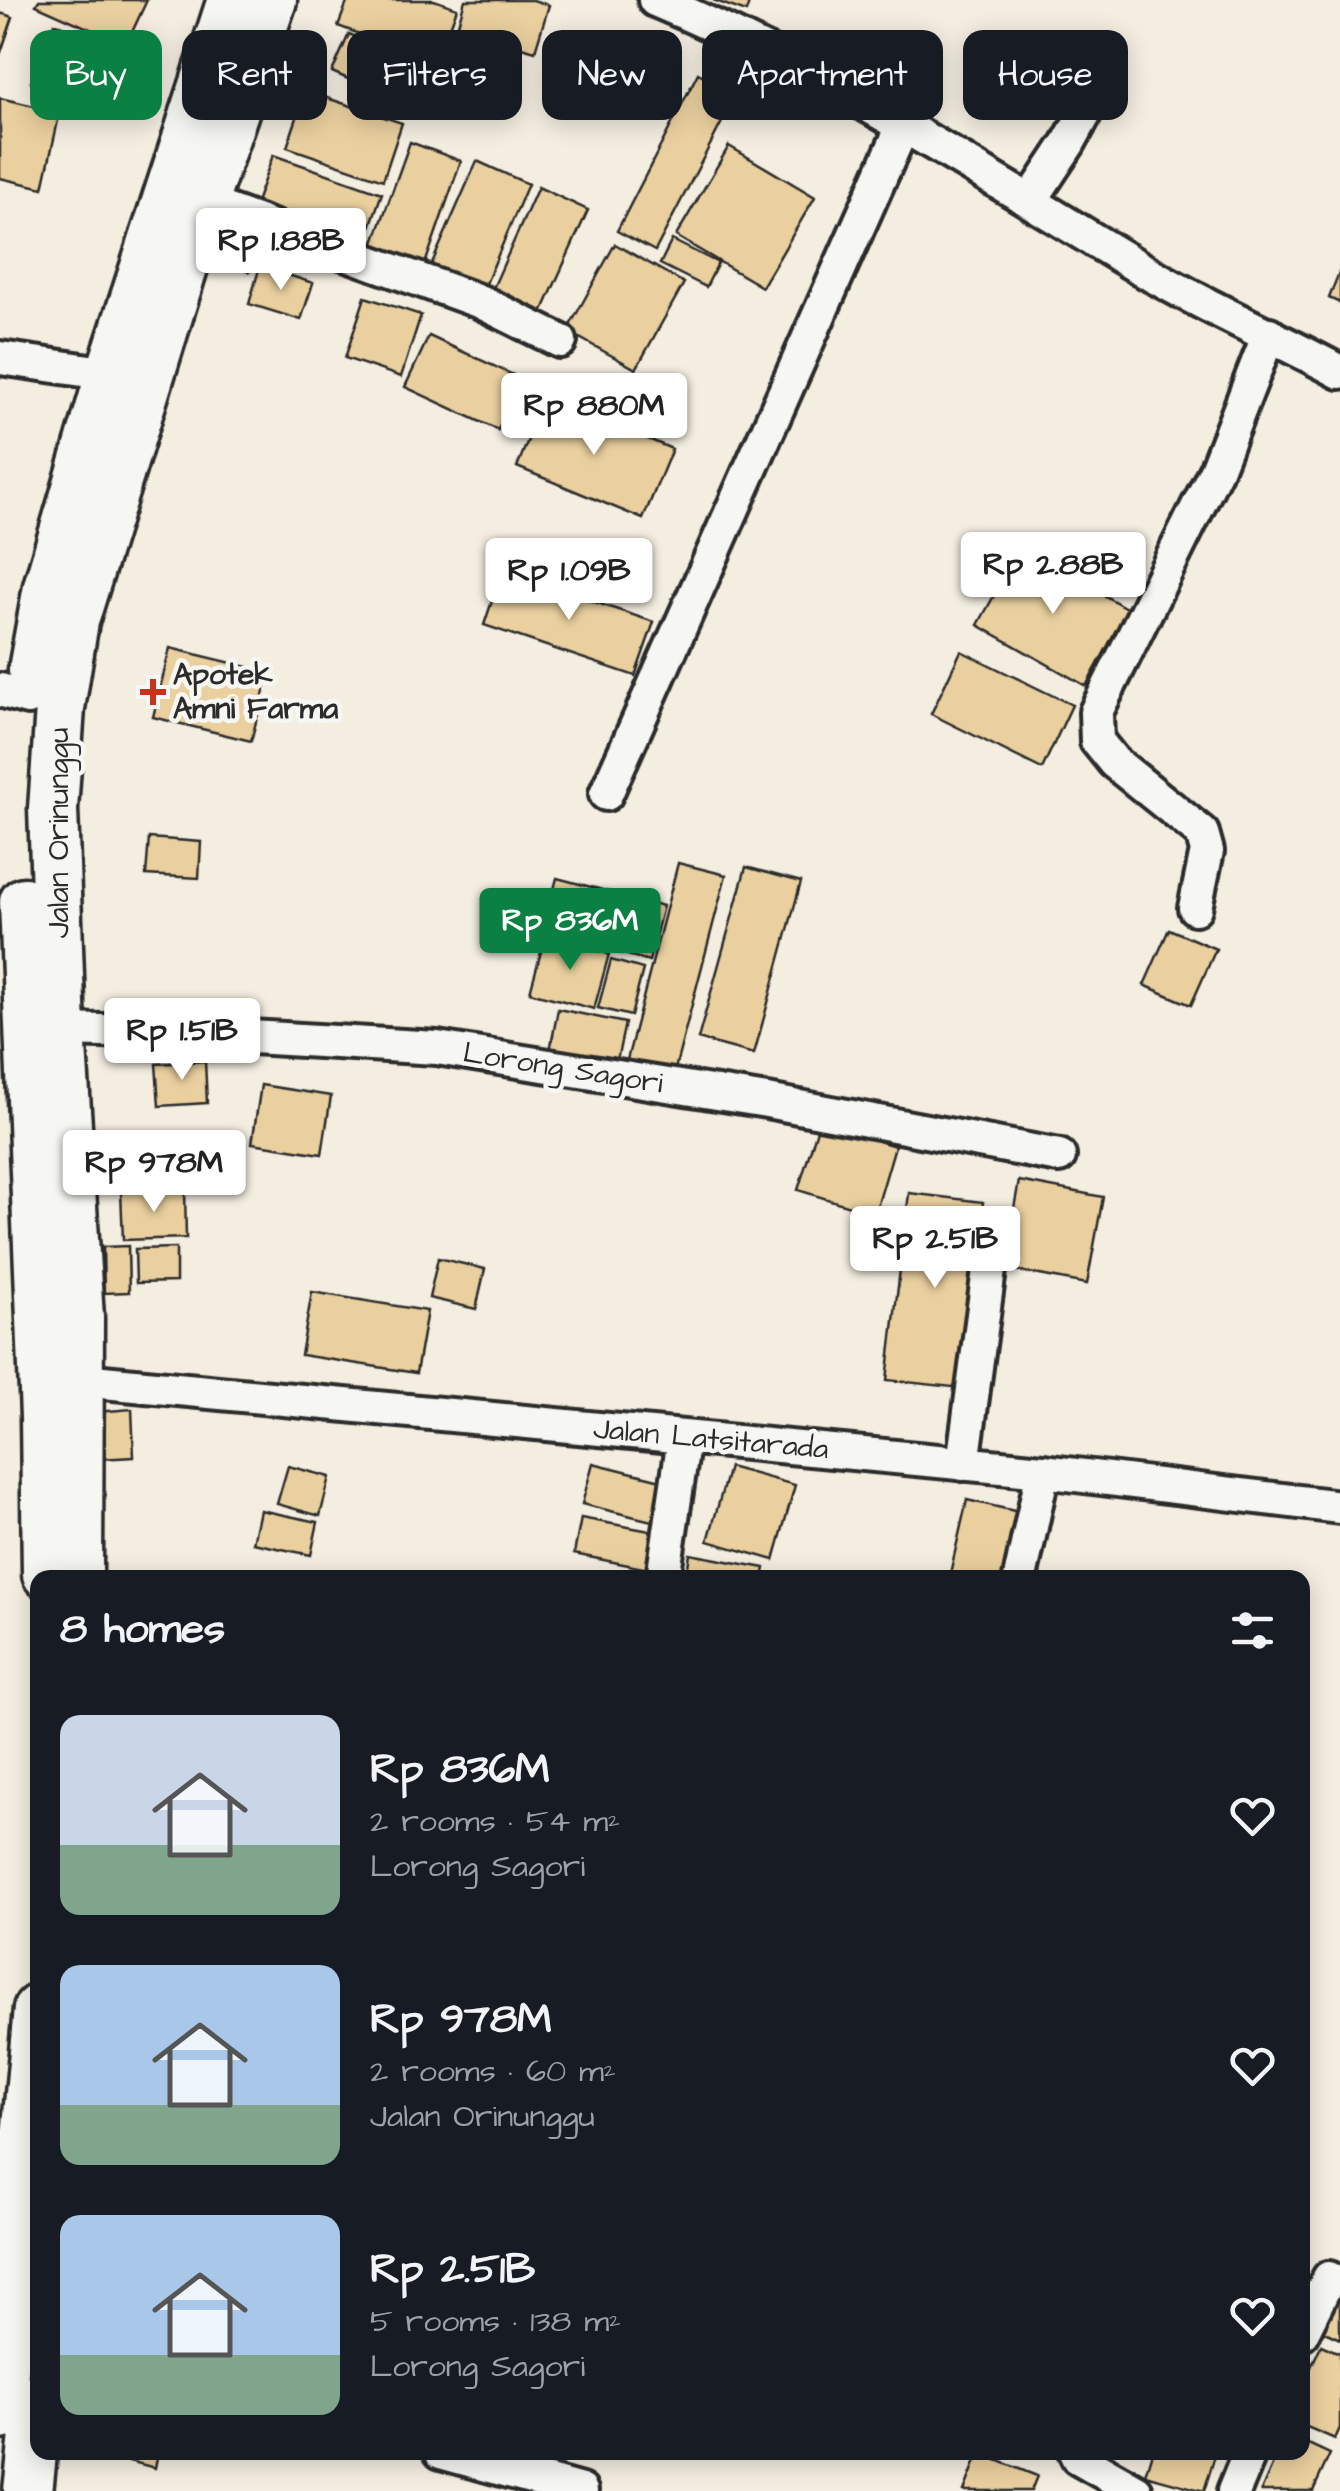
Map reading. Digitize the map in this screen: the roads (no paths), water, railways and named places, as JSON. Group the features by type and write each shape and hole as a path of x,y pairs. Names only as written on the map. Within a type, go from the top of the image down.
{"street":[{"name":"Jalan Orinunggu","path":"48,1570 62,1378 61,1030 28,964 53,809 60,708 74,621 131,377 232,0"},
{"name":"Jalan Orinunggu","path":"77,1570 28,964 22,782 14,694 48,586 204,202 272,0"},
{"path":"655,0 719,27 903,126 1149,274 1340,372"},
{"path":"1030,200 1081,120"},
{"path":"606,794 903,126"},
{"path":"204,202 480,302 560,341"},
{"path":"1195,908 1208,851 1202,833 1114,762 1097,741 1096,712 1216,470 1269,334"},
{"path":"0,358 131,377"},
{"name":"Lorong Sagori","path":"61,1030 437,1048 767,1100 1058,1156"},
{"path":"963,1464 989,1270"},
{"name":"Jalan Latsitarada","path":"62,1378 1043,1471 1340,1507"},
{"path":"664,1570 684,1438"},
{"path":"1022,1570 1043,1471"},
{"path":"0,2415 30,2094"},
{"path":"1310,2317 1329,2278"},
{"path":"28,2491 31,2460"},
{"path":"470,2460 582,2491"},
{"path":"1082,2460 1136,2491"},
{"path":"1234,2491 1247,2460"}],"place":[{"name":"Apotek Amni Farma","path":"153,692"}]}
